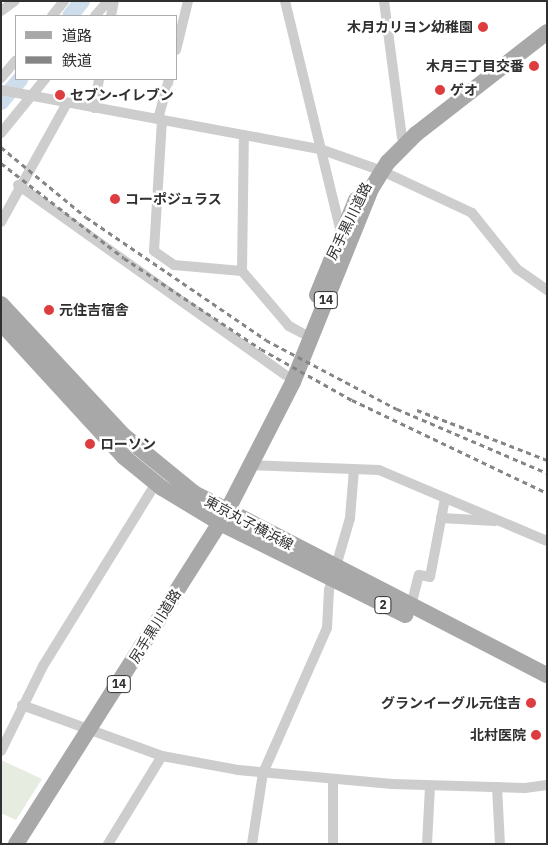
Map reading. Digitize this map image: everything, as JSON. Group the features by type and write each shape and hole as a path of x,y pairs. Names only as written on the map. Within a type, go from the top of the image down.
{"main road":[{"name":"尻手黒川道路","path":"268,428 286,375 341,233 379,170 402,138 547,26"},
{"name":"尻手黒川道路","path":"16,844 223,518 293,382 379,170 403,144 547,32"},
{"name":"東京丸子横浜線","path":"1,304 142,454 223,518"},
{"name":"東京丸子横浜線","path":"1,323 124,457 156,483 333,573 547,686"},
{"name":"東京丸子横浜線","path":"333,573 411,606 547,675"}],"street":[{"path":"1,11 15,1"},
{"path":"53,15 64,1"},
{"path":"96,15 108,1"},
{"path":"111,15 114,1"},
{"path":"178,42 188,1"},
{"path":"285,1 341,233"},
{"path":"384,1 402,138"},
{"path":"1,78 15,61"},
{"path":"1,133 28,96 43,80"},
{"path":"94,108 100,80"},
{"path":"169,80 160,119 154,251 174,265 242,271"},
{"path":"1,90 322,149 379,170 472,213 517,269 547,290"},
{"path":"1,222 18,185 67,103"},
{"path":"244,135 242,271 289,326 302,333"},
{"path":"18,185 286,375"},
{"path":"250,465 379,470 547,541"},
{"path":"252,844 263,773 327,628 333,573 350,518 354,469"},
{"path":"1,751 22,705 156,483"},
{"path":"411,606 418,575 430,577 445,498"},
{"path":"441,518 502,522"},
{"path":"22,705 88,731 162,756 263,773 333,782 430,786 496,787 547,784"},
{"path":"108,844 162,756"},
{"path":"333,782 333,844"},
{"path":"427,844 430,786"},
{"path":"496,787 500,844"}],"shaded area":[{"path":"1,760 42,779 16,820 1,813"}],"waterway":[{"path":"71,15 82,1"},
{"path":"1,102 19,80"}],"railway":[{"path":"1,147 86,217 266,340 397,409 547,473"},
{"path":"1,163 124,258 261,349 352,400 547,493"},
{"path":"417,410 547,460"}],"place":[{"name":"木月カリヨン幼稚園","path":"483,27"},
{"name":"木月三丁目交番","path":"534,66"},
{"name":"ゲオ","path":"440,90"},
{"name":"セブン-イレブン","path":"60,95"},
{"name":"コーポジュラス","path":"115,199"},
{"name":"元住吉宿舎","path":"49,310"},
{"name":"ローソン","path":"90,444"},
{"name":"グランイーグル元住吉","path":"531,703"},
{"name":"北村医院","path":"536,735"}]}
